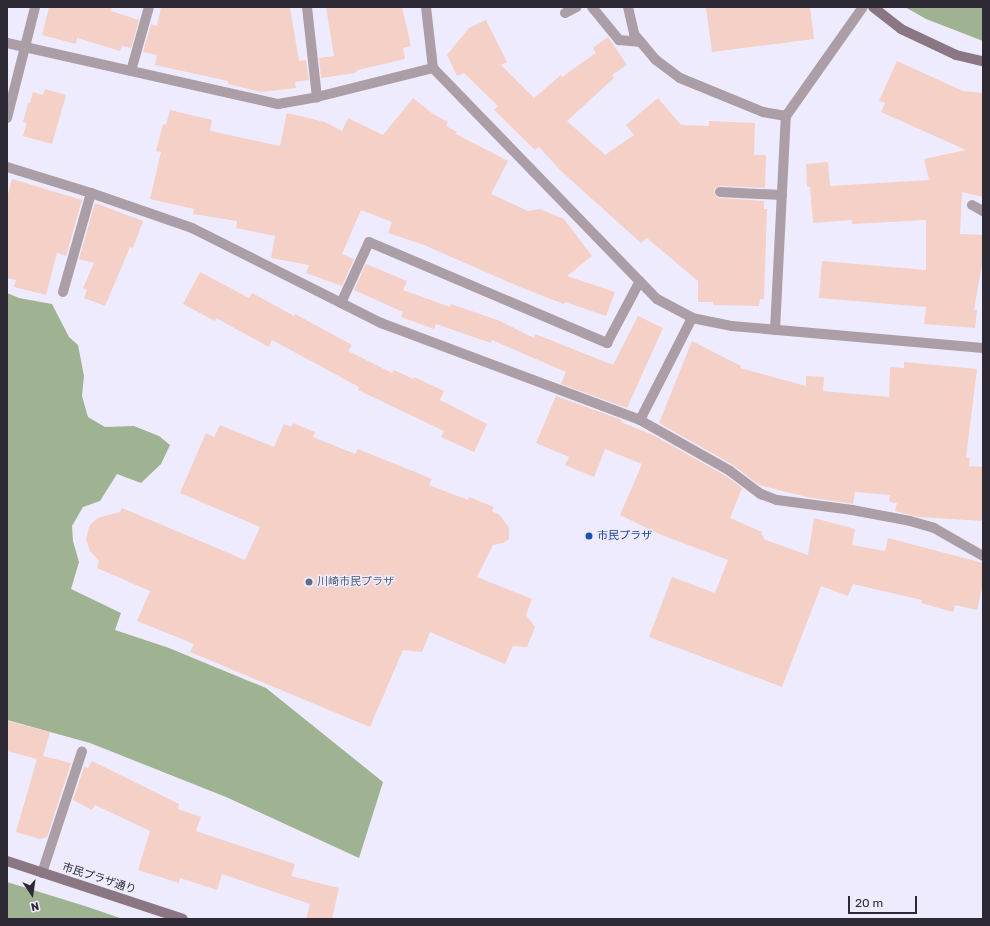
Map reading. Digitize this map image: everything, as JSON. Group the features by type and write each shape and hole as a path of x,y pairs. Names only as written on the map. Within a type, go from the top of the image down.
{"street":[{"path":"7,118 35,7"},
{"path":"131,71 149,7"},
{"path":"307,7 317,97"},
{"path":"426,7 433,68 657,299 692,318 732,326 983,348"},
{"path":"565,13 577,7"},
{"path":"592,7 619,40 641,42"},
{"path":"628,7 634,34 656,60 680,78 763,112 786,116"},
{"path":"775,330 786,116 863,7"},
{"path":"873,7 901,29 956,55 983,61"},
{"path":"7,43 278,104 317,97 433,68"},
{"path":"7,167 91,193 192,228 381,323 640,420 730,471 761,494 777,500 852,510 910,521 934,528 983,556"},
{"path":"720,192 782,195"},
{"path":"63,292 91,193"},
{"path":"972,206 983,211"},
{"path":"341,303 369,242 607,343 640,280"},
{"path":"640,420 692,318"},
{"path":"42,873 82,751"},
{"name":"市民プラザ通り","path":"7,861 183,919"}],"green space":[{"path":"905,7 983,7 983,41 926,19"},
{"path":"7,293 19,298 52,304 69,337 78,345 84,376 82,396 88,417 105,427 134,426 159,436 170,445 161,464 141,483 117,474 100,501 83,507 72,526 73,541 79,562 71,589 121,613 115,630 169,648 266,688 383,782 359,858 226,797 90,743 7,720"},
{"path":"7,882 85,906 123,919 7,919"}],"building":[{"path":"49,7 112,7 111,11 139,20 131,48 122,46 120,51 77,38 76,44 42,35"},
{"path":"161,7 290,7 299,61 306,60 309,80 295,82 296,88 261,92 228,84 228,81 155,65 157,55 143,52 151,24 157,26"},
{"path":"326,7 402,7 411,46 403,48 405,59 358,70 355,73 321,78 319,58 334,56"},
{"path":"706,7 810,7 814,39 712,52"},
{"path":"486,20 507,62 501,65 534,98 561,75 562,77 596,53 593,48 608,37 627,65 612,75 614,78 567,121 605,155 634,135 626,125 658,98 681,125 709,126 709,121 755,123 754,155 766,155 765,188 720,186 715,188 714,192 716,197 720,198 764,201 764,209 767,209 764,299 760,299 759,306 713,305 713,302 698,302 698,281 647,238 641,243 562,172 539,147 535,150 494,110 498,106 464,73 457,76 447,55 469,28"},
{"path":"897,61 963,91 983,93 983,197 962,192 960,234 983,235 983,258 974,310 977,310 975,328 924,324 926,307 819,298 822,261 926,270 926,220 852,224 852,220 813,223 810,187 807,187 806,164 828,162 830,186 929,180 924,159 966,150 881,112 885,103 879,101"},
{"path":"45,89 66,95 52,144 23,136 27,123 23,122 28,103 30,103 33,92 43,95"},
{"path":"413,98 433,114 448,122 446,126 457,132 456,134 508,161 491,194 528,211 540,209 564,219 592,256 567,276 615,292 606,316 565,302 564,304 520,287 424,245 388,233 392,222 361,210 342,254 354,259 342,286 306,273 309,265 271,258 275,236 236,228 237,221 193,214 194,209 150,199 161,152 156,151 163,124 166,125 170,110 212,120 210,131 280,146 287,113 325,122 342,131 348,118 383,135"},
{"path":"12,179 82,200 66,256 57,253 46,295 14,287 16,280 7,278 7,198"},
{"path":"95,203 143,221 133,248 130,247 105,306 84,298 87,290 83,288 94,263 79,259"},
{"path":"366,264 407,281 403,290 450,307 451,304 500,321 534,338 535,334 613,365 638,316 663,328 627,408 561,384 566,372 492,340 491,343 436,324 434,329 401,317 403,312 354,290"},
{"path":"200,272 249,298 252,293 294,316 295,314 352,345 348,351 392,373 394,370 413,379 414,377 444,391 440,400 487,424 474,452 441,437 444,431 358,390 359,387 272,340 269,347 216,318 215,321 183,304"},
{"path":"692,341 741,366 740,368 806,386 806,376 824,377 823,391 889,397 890,367 904,368 904,362 977,369 966,458 970,458 969,466 983,467 983,521 919,517 895,511 897,503 889,502 890,495 855,492 853,504 807,497 759,485 733,465 659,423"},
{"path":"556,396 622,420 621,422 653,435 726,476 742,488 730,518 762,532 761,535 764,536 763,539 808,555 814,518 855,529 852,545 885,551 888,538 983,563 983,584 977,610 955,605 953,612 921,603 922,600 853,584 848,596 821,586 782,687 649,637 672,577 715,593 728,560 659,534 620,515 642,464 605,449 594,477 565,465 569,457 536,443"},
{"name":"川崎市民プラザ","path":"293,423 315,432 313,437 355,454 358,449 432,479 429,485 468,500 469,497 494,507 492,511 500,515 509,528 509,539 503,543 493,545 477,577 532,599 526,615 535,627 527,647 513,646 505,664 430,632 422,652 403,650 370,727 190,652 194,644 137,621 150,591 97,568 99,561 90,551 86,539 89,527 98,518 120,512 122,508 245,560 260,527 180,493 206,433 214,437 220,425 274,447 284,424 291,427"},
{"path":"7,721 50,732 43,756 71,763 47,837 40,839 16,832 37,759 7,751"},
{"path":"92,761 179,804 178,809 201,817 196,831 295,864 291,876 339,888 332,919 306,919 310,904 222,874 217,890 180,878 179,883 138,870 150,831 95,805 92,810 73,800 84,767 88,768"}],"place":[{"name":"市民プラザ","path":"589,536"},
{"name":"川崎市民プラザ","path":"309,582"}]}
